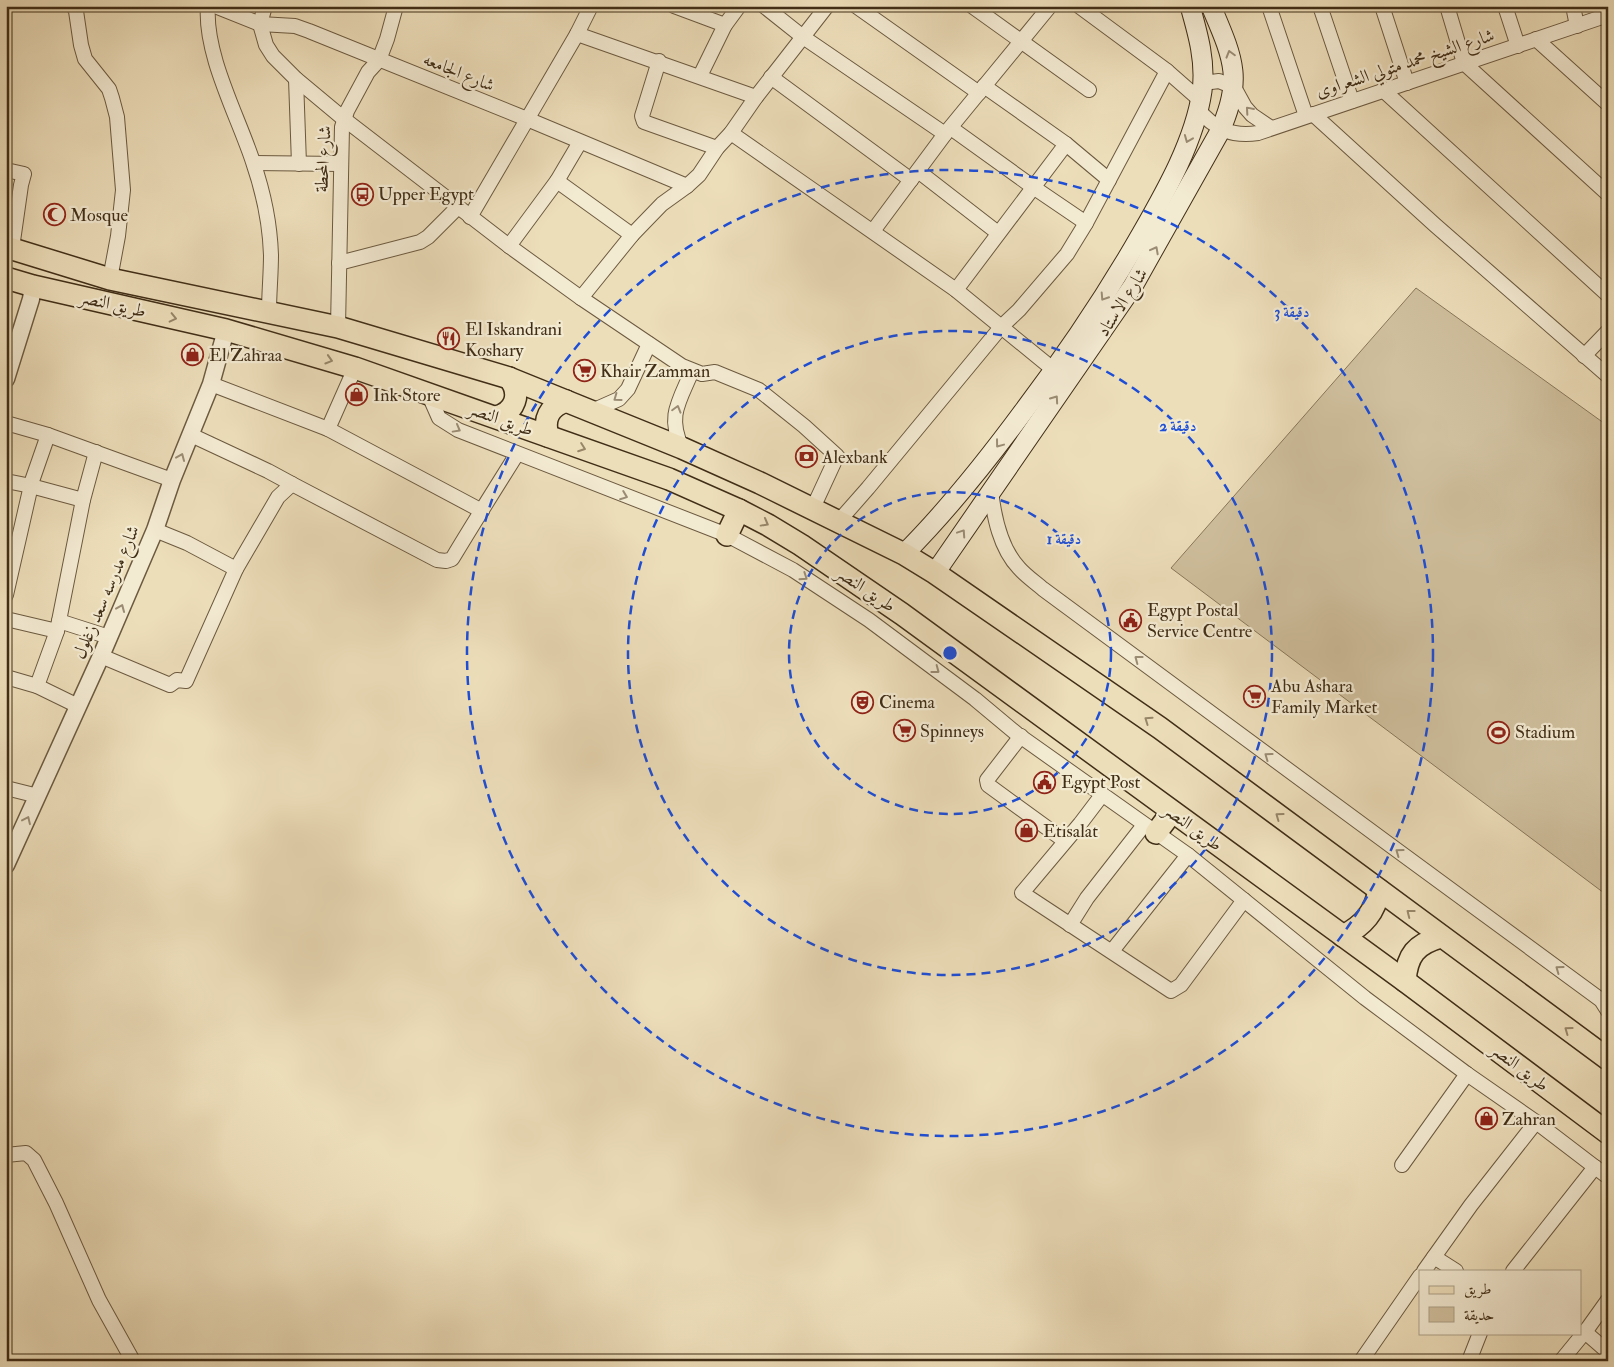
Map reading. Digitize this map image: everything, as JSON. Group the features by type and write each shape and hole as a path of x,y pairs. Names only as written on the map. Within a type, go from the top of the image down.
{"main road":[{"name":"شارع الاستاد","path":"904,554 976,476 1054,370 1106,293 1153,214 1189,137 1200,98 1200,46 1190,6"},
{"name":"شارع الاستاد","path":"935,573 1133,286 1151,257 1221,128 1229,111 1234,87 1233,66 1226,42 1210,6"},
{"name":"طريق النصر","path":"9,247 110,279 338,327 509,378 682,448 813,508 904,554 935,573 1160,728 1440,937 1608,1059"},
{"name":"طريق النصر","path":"6,278 33,286 226,330 355,368 668,479 768,524 902,614 1405,981 1608,1133"},
{"path":"496,417 509,411 514,405 516,391 509,378"},
{"path":"548,436 546,421 548,414 552,408 566,401"},
{"path":"727,535 739,510"},
{"path":"1150,829 1172,812"},
{"path":"1343,936 1354,930 1368,918 1377,902 1379,890"},
{"path":"1405,981 1406,968 1410,957 1418,947 1428,940 1440,937"}],"street":[{"path":"73,6 76,11 81,46 85,59 109,89 115,106 123,190 118,236 110,279"},
{"path":"208,6 209,32 214,56 254,164 268,226 271,255 269,312"},
{"name":"شارع الجامعه","path":"215,6 260,24 295,26 527,119 687,186"},
{"path":"265,6 260,24 266,45 273,56 296,80 344,119 458,208 581,298 692,371 702,374 715,372 759,390 804,426 837,456 813,508"},
{"name":"شارع المحطة","path":"338,327 341,135 344,119 368,72 379,60 396,6"},
{"path":"470,217 577,34 591,6"},
{"path":"674,6 725,25"},
{"path":"700,76 725,25 739,6"},
{"path":"764,6 804,37 1086,223"},
{"path":"581,298 632,235 662,204 699,175 716,148 731,133 756,96 827,6"},
{"path":"856,6 1066,144 1109,180"},
{"path":"972,6 1088,90"},
{"path":"873,231 948,131 1050,6"},
{"path":"1080,6 1200,98 1208,120 1221,128"},
{"path":"1269,6 1310,115 1608,376"},
{"path":"1320,6 1352,101"},
{"path":"1382,6 1407,83"},
{"path":"1447,6 1464,63 1608,194"},
{"path":"1505,6 1518,46"},
{"path":"1572,6 1577,26"},
{"name":"شارع الشيخ محمد متولي الشعراوى","path":"1221,128 1243,135 1258,133 1536,39 1605,19"},
{"path":"577,34 756,96"},
{"path":"1536,39 1608,104"},
{"path":"659,61 642,116 644,122 716,148"},
{"path":"839,521 1002,326 1019,310 1067,254 1086,223 1166,71"},
{"path":"771,77 998,233"},
{"path":"296,80 299,164"},
{"path":"1200,98 1219,81 1234,87 1252,115 1271,128"},
{"path":"1383,90 1608,295"},
{"path":"731,133 956,290 1054,370"},
{"path":"509,246 557,181 580,142"},
{"path":"956,290 1066,144"},
{"path":"254,164 341,164"},
{"path":"6,170 24,174 9,247"},
{"path":"557,181 632,235"},
{"path":"339,263 420,242 438,228 458,208"},
{"path":"6,379 31,299 33,286"},
{"name":"شارع مدرسه سعد زغلول","path":"6,864 101,656 155,530 172,480 210,384 226,330"},
{"path":"1584,356 1608,331"},
{"path":"592,411 619,399 628,389 649,344"},
{"path":"328,429 355,368"},
{"path":"682,448 676,435 675,411 692,371"},
{"path":"210,384 328,429 482,512"},
{"path":"428,393 439,418 458,430 727,535 793,570 869,620 1021,736 1188,855 1365,998 1467,1074 1536,1122 1608,1177"},
{"path":"6,423 48,435 172,480"},
{"path":"6,595 31,486 48,435"},
{"path":"191,435 268,470 437,560 446,562 452,559 469,528 482,512 517,454"},
{"path":"37,686 58,626 83,500 96,452"},
{"path":"6,481 83,500"},
{"path":"101,656 170,685 177,680 186,681 236,569 271,506 292,484"},
{"path":"991,491 998,527 1006,549 1019,568 1043,589 1601,1000 1608,1012"},
{"path":"155,530 187,543 236,569"},
{"path":"6,619 58,626 109,637"},
{"path":"6,677 37,686 78,706"},
{"path":"1021,736 992,772 987,780 988,785 1065,842"},
{"path":"6,788 38,796"},
{"path":"1102,795 1022,893 1171,991 1176,990 1244,900"},
{"path":"1070,925 1087,898 1150,829"},
{"path":"1112,951 1188,855"},
{"path":"1402,1164 1467,1074"},
{"path":"1425,1270 1471,1204 1536,1122"},
{"path":"6,1155 26,1153 34,1160 56,1203 99,1300 133,1361"},
{"path":"1515,1270 1595,1167"},
{"path":"1434,1257 1454,1270"},
{"path":"1362,1361 1419,1277"},
{"path":"1608,1300 1584,1327 1608,1352"},
{"path":"1469,1361 1480,1334"},
{"path":"1561,1361 1579,1334"}],"green space":[{"name":"Stadium","path":"1416,288 1608,426 1608,896 1171,568"}],"place":[{"name":"Upper Egypt","path":"362,194"},
{"name":"Mosque","path":"54,215"},
{"name":"El Iskandrani Koshary","path":"449,339"},
{"name":"El Zahraa","path":"193,355"},
{"name":"Khair Zamman","path":"584,371"},
{"name":"Ink Store","path":"357,395"},
{"name":"Alexbank","path":"806,457"},
{"name":"Egypt Postal Service Centre","path":"1131,620"},
{"name":"Abu Ashara Family Market","path":"1255,696"},
{"name":"Cinema","path":"863,702"},
{"name":"Spinneys","path":"904,731"},
{"name":"Stadium","path":"1499,732"},
{"name":"Egypt Post","path":"1045,782"},
{"name":"Etisalat","path":"1027,831"},
{"name":"Zahran","path":"1486,1119"}]}
